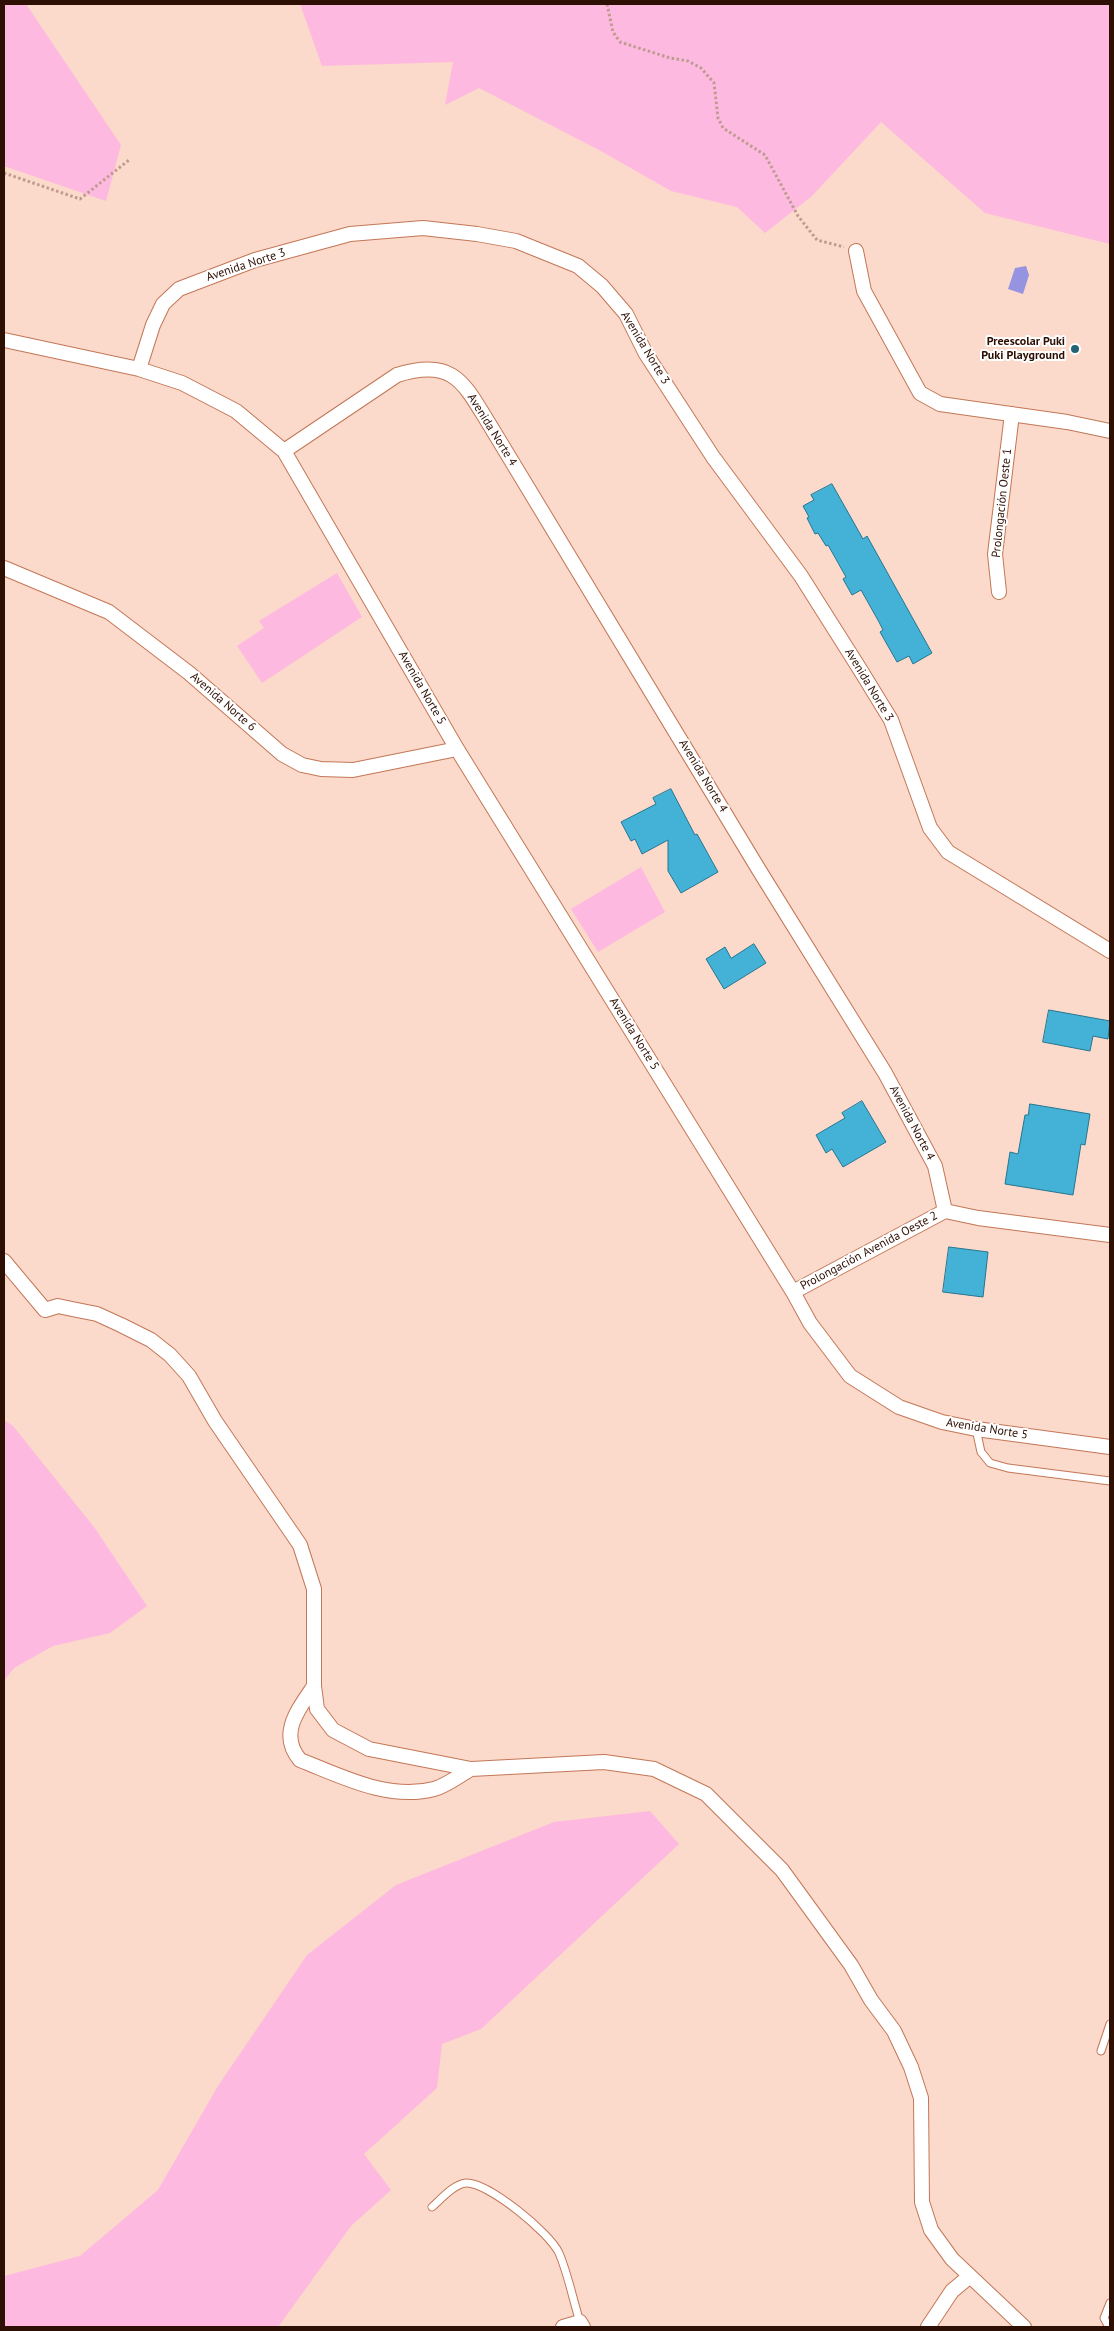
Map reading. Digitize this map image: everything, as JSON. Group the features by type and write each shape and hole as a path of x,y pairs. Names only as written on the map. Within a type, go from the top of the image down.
{"street":[{"name":"Avenida Norte 3","path":"139,369 153,325 163,304 179,289 241,265 350,234 423,228 476,234 516,241 578,266 602,286 626,314 646,354 713,457 800,576 856,663 891,720 930,828 948,852 1110,952"},
{"path":"856,251 864,291 920,393 940,404 1110,431"},
{"path":"4,340 139,369 182,383 236,411 284,451"},
{"name":"Avenida Norte 4","path":"284,451 397,375 417,368 437,370 454,375 468,391 759,870 885,1073 935,1166 945,1211"},
{"name":"Prolongación Oeste 1","path":"999,592 995,554 1012,414"},
{"name":"Avenida Norte 5","path":"284,451 457,749 794,1292 810,1323 850,1376 899,1408 942,1422 976,1429 1110,1446"},
{"name":"Avenida Norte 6","path":"4,568 109,612 189,673 282,754 302,765 321,769 352,770 457,749"},
{"path":"945,1211 978,1218 1110,1235 1110,1230"},
{"name":"Prolongación Avenida Oeste 2","path":"794,1292 945,1211"},
{"path":"4,1261 45,1310 58,1306 72,1308 97,1314 121,1324 151,1340 170,1355 189,1376 215,1421 300,1545 314,1589 314,1686 317,1709 333,1730 369,1749 471,1769 604,1762 654,1769 706,1794 782,1870 851,1965 871,2000 894,2031 912,2067 922,2098 922,2202 931,2230 952,2259 1024,2327"},
{"path":"314,1686 293,1718 290,1739 292,1751 300,1760 370,1787 402,1791 434,1789 471,1769"},
{"path":"928,2327 952,2291 970,2276"},
{"path":"564,2327 581,2325"}],"lane":[{"path":"976,1429 981,1452 990,1463 1008,1468 1110,1481"},
{"path":"1101,2051 1110,2024"},
{"path":"432,2207 464,2183 473,2183 486,2189 530,2219 546,2234 559,2252 581,2325"},
{"path":"1109,2327 1104,2318 1110,2303"}],"path":[{"path":"607,4 613,32 620,42 670,58 688,61 701,68 714,83 718,118 723,128 765,156 798,216 817,240 856,251"},
{"path":"4,173 80,198 129,160"}],"shaded area":[{"path":"4,4 26,4 121,145 106,201 4,166"},
{"path":"300,4 1110,4 1110,244 985,213 881,122 812,196 765,233 737,207 671,191 599,150 479,88 445,105 453,62 322,66"},
{"path":"1026,266 1029,275 1023,294 1008,289 1015,268"},
{"path":"337,573 362,617 262,683 237,646 264,628 259,621"},
{"path":"641,867 665,912 598,952 571,909"},
{"path":"4,1420 13,1426 94,1527 147,1606 110,1633 53,1646 14,1668 4,1681"},
{"path":"650,1811 679,1844 481,2029 442,2044 437,2088 364,2154 391,2190 351,2226 278,2327 4,2327 4,2276 80,2256 158,2190 218,2086 307,1955 396,1885 554,1822"}],"building":[{"path":"832,484 863,539 867,536 932,653 913,664 909,656 897,662 880,632 883,630 879,622 861,590 852,595 843,579 846,577 828,545 826,546 818,533 815,534 807,518 809,517 803,506 814,500 811,495"},
{"path":"671,789 695,835 697,834 718,872 681,893 668,871 668,840 642,854 635,839 631,841 621,822 656,804 653,798"},
{"path":"754,944 766,963 724,989 706,959 725,947 731,958"},
{"path":"1049,1010 1110,1021 1108,1039 1093,1036 1090,1051 1043,1042"},
{"path":"862,1101 886,1142 843,1167 832,1149 826,1153 816,1135 845,1118 842,1113"},
{"path":"1030,1104 1090,1114 1085,1145 1081,1144 1073,1195 1005,1184 1010,1152 1018,1154 1025,1115 1028,1115"},
{"path":"949,1247 988,1252 983,1297 943,1292"}],"place":[{"name":"Preescolar Puki Puki Playground","path":"1075,349"}]}
